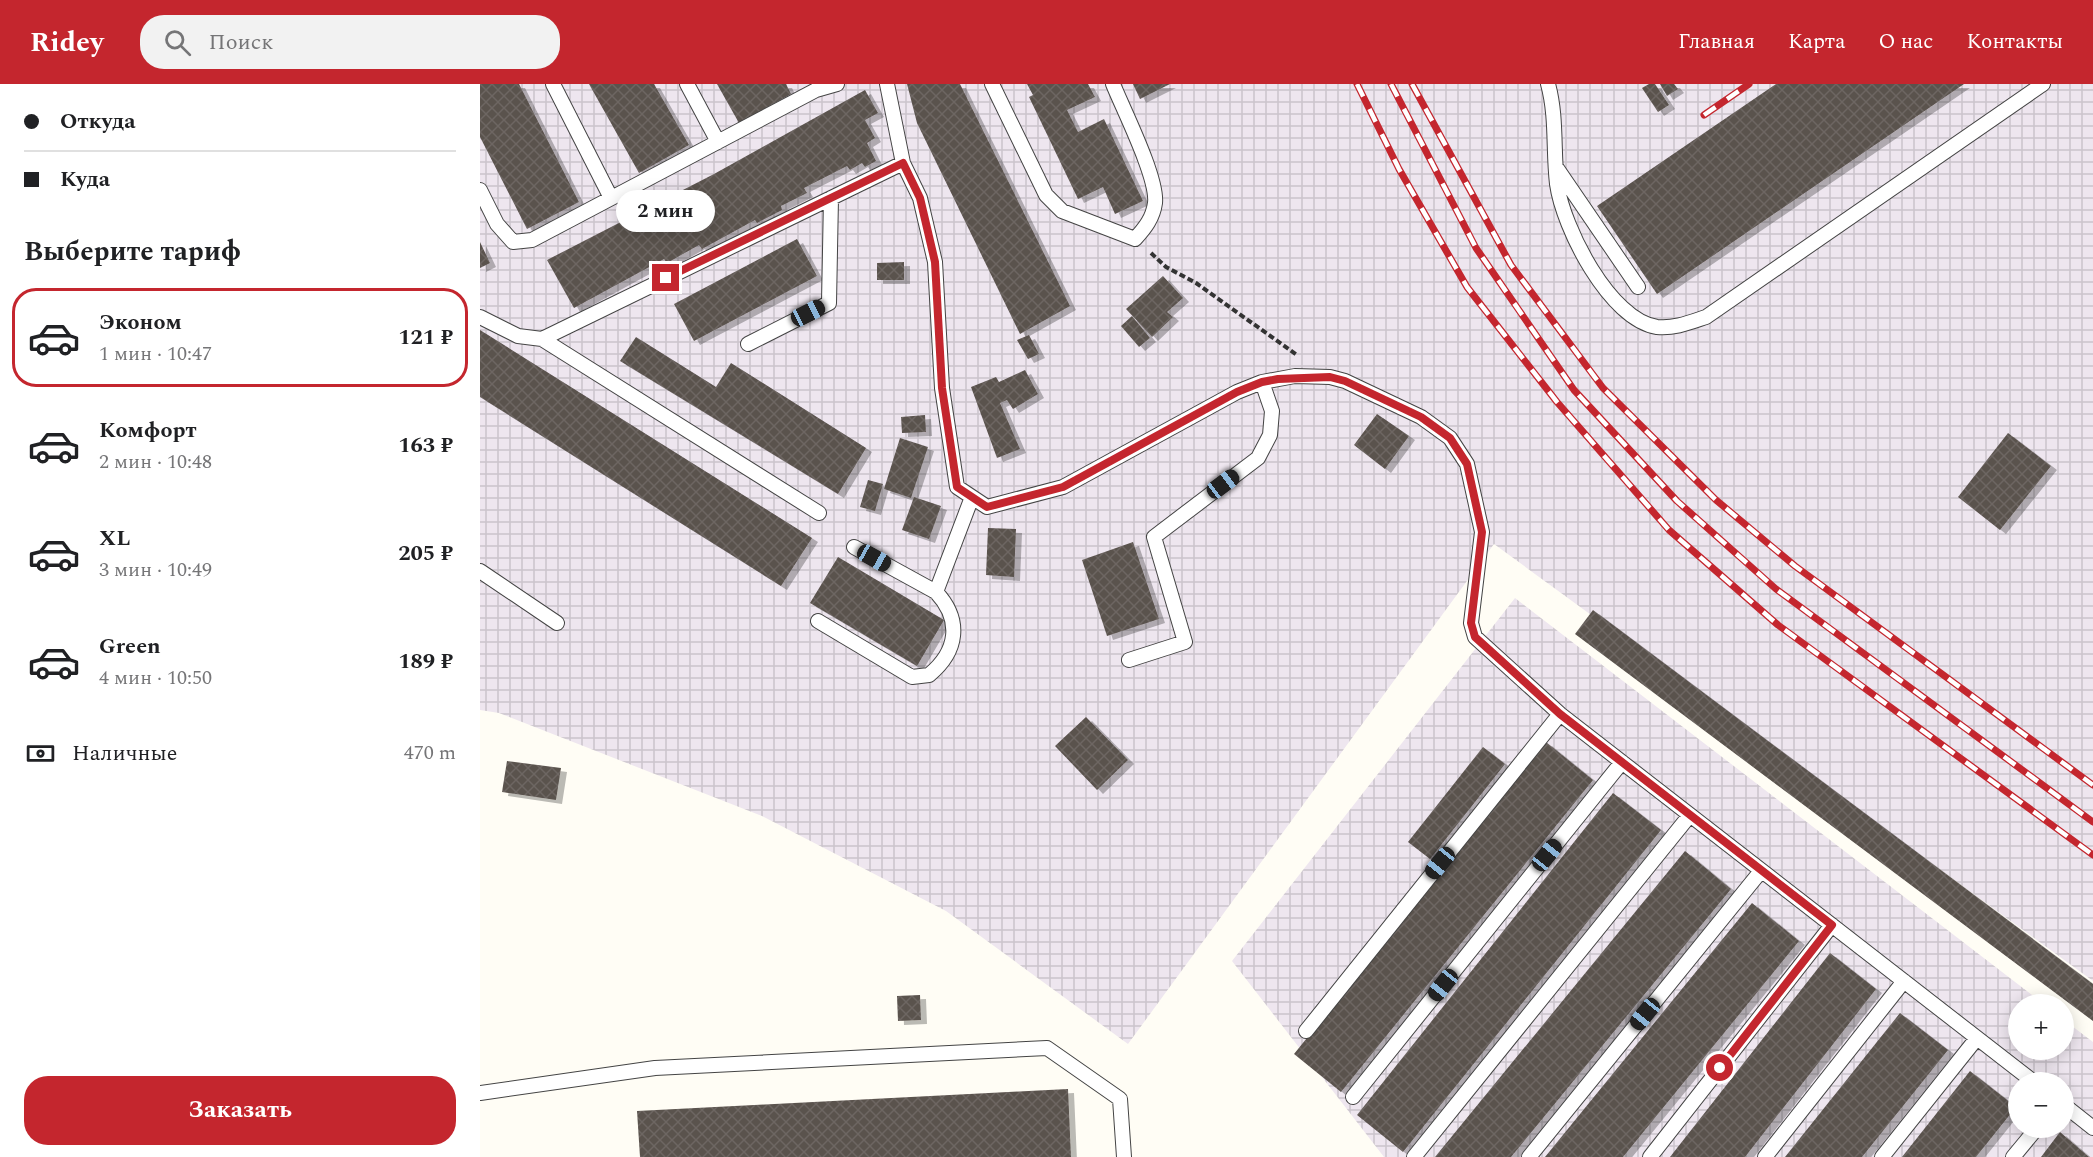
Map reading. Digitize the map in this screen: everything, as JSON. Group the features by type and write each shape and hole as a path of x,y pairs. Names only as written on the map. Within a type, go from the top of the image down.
{"lane":[{"path":"553,84 611,198"},
{"path":"687,84 718,142"},
{"path":"480,190 497,224 513,242 532,240 718,142 815,87 837,84"},
{"path":"887,84 903,163 920,198 935,262 942,388 957,487 987,507 1063,487 1237,392 1262,382 1295,376 1330,377 1345,381 1421,417 1450,438 1467,464 1482,532 1471,623 1475,637 1560,714 2021,1072"},
{"path":"992,84 1046,195 1062,211 1135,239 1149,223 1156,201 1149,171 1113,84"},
{"path":"1548,84 1554,108 1557,186 1580,252 1608,293 1635,320 1658,327 1682,325 1706,317 2043,84"},
{"path":"542,339 903,163"},
{"path":"1556,167 1638,287"},
{"path":"748,344 829,303 831,198"},
{"path":"480,316 518,336 542,339 819,513"},
{"path":"1129,660 1185,642 1154,537 1258,458 1270,435 1272,411 1262,382"},
{"path":"936,592 972,497"},
{"path":"818,621 912,676 929,675 951,651 954,633 948,605 936,592 854,547"},
{"path":"480,571 557,622"},
{"path":"1306,1031 1560,714"},
{"path":"1353,1097 1622,762"},
{"path":"1414,1157 1690,815"},
{"path":"1529,1157 1761,871"},
{"path":"1650,1157 1832,925"},
{"path":"1765,1157 1904,981"},
{"path":"1882,1157 1977,1038"},
{"path":"480,1093 655,1068 1047,1048 1120,1099 1124,1157"},
{"path":"2074,1114 2093,1128"},
{"path":"2013,1157 2029,1138"}],"path":[{"path":"1135,239 1166,267 1196,283 1330,377"}],"shaded area":[{"path":"480,84 2093,84 2093,981 1494,544 1128,1044 946,911 762,816 499,713 480,710"},
{"path":"1515,598 2031,994 2008,994 2008,1060 2074,1060 2074,1028 2093,1042 2093,1157 1384,1157 1232,961"}],"building":[{"path":"480,84 519,84 579,202 527,229 480,137"},
{"path":"589,84 654,84 689,145 639,173"},
{"path":"717,84 786,84 791,94 739,123"},
{"path":"907,84 960,84 1070,306 1020,334 917,123"},
{"path":"1027,84 1088,84 1095,97 1067,110 1078,132 1104,119 1143,201 1115,214 1103,187 1078,199 1029,97 1033,95"},
{"path":"1133,84 1170,84 1140,99"},
{"path":"1655,84 1669,105 1658,112 1642,88"},
{"path":"1660,84 1674,84 1678,89 1667,96"},
{"path":"1776,84 1964,84 1657,294 1597,206"},
{"path":"865,90 878,113 865,120 875,138 867,143 876,161 865,167 862,163 850,170 847,166 804,188 807,193 781,206 782,210 757,223 755,220 702,249 699,245 667,263 664,259 574,308 547,260 714,174"},
{"path":"797,239 817,276 694,341 674,304"},
{"path":"480,242 490,263 480,268"},
{"path":"904,262 904,280 877,280 877,263"},
{"path":"1163,276 1183,298 1167,312 1173,317 1152,337 1126,309"},
{"path":"1132,316 1150,338 1139,347 1121,326"},
{"path":"480,330 812,538 781,586 480,397"},
{"path":"1029,335 1039,354 1028,359 1017,340"},
{"path":"636,337 716,387 731,363 866,448 838,494 620,361"},
{"path":"1025,370 1038,394 1013,409 1007,400 1000,403 1020,449 997,458 971,387 996,377 999,382"},
{"path":"1377,414 1409,436 1385,469 1354,445"},
{"path":"925,415 926,432 902,433 901,417"},
{"path":"2008,433 2051,466 2000,530 1958,497"},
{"path":"900,438 928,447 911,498 884,489"},
{"path":"868,480 883,484 875,511 860,507"},
{"path":"914,497 941,506 929,539 902,530"},
{"path":"988,528 1016,529 1014,577 986,575"},
{"path":"1133,542 1159,619 1107,636 1082,560"},
{"path":"838,557 944,620 917,666 810,603"},
{"path":"1593,610 2093,984 2093,1021 2074,1007 2074,994 2057,994 1575,634"},
{"path":"1086,717 1128,760 1097,790 1055,746"},
{"path":"1546,742 1593,780 1341,1092 1294,1054"},
{"path":"1483,747 1505,764 1430,859 1408,842"},
{"path":"507,761 561,768 556,800 502,792"},
{"path":"1613,793 1661,830 1403,1152 1357,1115"},
{"path":"1685,851 1731,889 1511,1157 1435,1157"},
{"path":"1752,903 1799,941 1623,1157 1545,1157"},
{"path":"1830,953 1876,989 1745,1157 1670,1157"},
{"path":"920,995 921,1020 898,1021 897,996"},
{"path":"1900,1013 1948,1050 1862,1157 1785,1157"},
{"path":"1970,1071 2008,1101 2008,1117 1976,1157 1902,1157"},
{"path":"1068,1089 1071,1157 640,1157 637,1111"},
{"path":"2055,1138 2067,1138 2089,1157 2041,1157"}],"railway":[{"path":"1357,84 1399,169 1467,287 1557,402 1669,530 1778,625 2093,855"},
{"path":"1391,84 1476,248 1574,390 1677,501 1776,589 2093,822"},
{"path":"1412,84 1511,265 1603,388 1716,500 1795,566 2093,785"},
{"path":"1704,115 1749,84"}],"route":[{"path":"666,278 903,163 920,198 935,262 942,388 957,487 987,507 1063,487 1237,392 1262,382 1295,376 1330,377 1345,381 1421,417 1450,438 1467,464 1482,532 1471,623 1475,637 1560,714 1832,925 1720,1068"}]}
